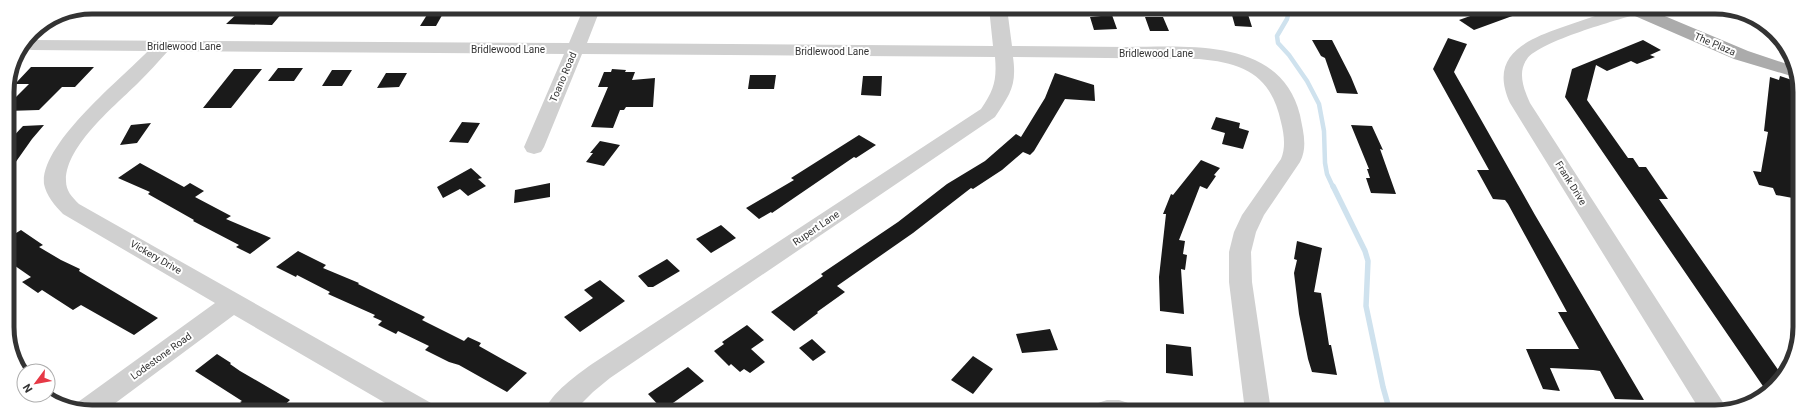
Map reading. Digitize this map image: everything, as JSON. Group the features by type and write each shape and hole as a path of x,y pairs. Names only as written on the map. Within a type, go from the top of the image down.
{"main road":[{"name":"The Plaza","path":"1646,14 1741,55 1790,71"},
{"name":"The Plaza","path":"1675,14 1720,34 1785,58"}],"street":[{"name":"Toano Road","path":"534,147 590,14"},
{"name":"Rupert Lane","path":"563,405 584,384 601,371 988,113 1001,94 1006,74 999,14"},
{"name":"Frank Drive","path":"1619,14 1543,40 1526,50 1520,55 1514,66 1512,82 1520,103 1711,405"},
{"name":"Bridlewood Lane","path":"32,45 1216,54 1235,58 1261,71 1278,86 1283,94 1292,121 1294,143 1294,154 1288,166 1251,216 1242,240 1239,254 1257,405"},
{"name":"Vickery Drive","path":"163,46 73,140 58,163 54,177 55,186 61,198 71,209 412,405"},
{"name":"Lodestone Road","path":"94,405 234,302"}],"building":[{"path":"237,14 281,14 272,25 226,24"},
{"path":"428,14 443,14 436,26 420,26"},
{"path":"1232,14 1248,14 1252,27 1235,26"},
{"path":"1471,14 1518,14 1474,30 1459,20 1473,15"},
{"path":"1112,15 1117,29 1094,30 1090,17"},
{"path":"1145,17 1163,17 1169,31 1150,31"},
{"path":"1448,38 1467,44 1454,72 1535,215 1644,400 1615,399 1600,371 1593,370 1550,368 1560,391 1543,389 1526,349 1579,349 1558,312 1567,312 1508,204 1505,200 1493,199 1477,170 1489,170 1433,69"},
{"path":"1312,40 1332,40 1358,94 1337,93 1325,58 1321,56"},
{"path":"1643,40 1661,50 1650,55 1655,57 1637,64 1631,61 1607,71 1596,65 1587,100 1628,158 1633,158 1639,167 1646,167 1668,199 1659,199 1779,371 1764,388 1565,97 1572,69"},
{"path":"31,67 94,67 75,87 62,87 39,110 14,111 14,99 29,84 15,84"},
{"path":"278,68 303,68 294,81 268,81"},
{"path":"234,69 262,69 231,108 203,108"},
{"path":"612,69 626,70 625,72 635,72 632,80 655,78 653,107 626,107 624,110 620,110 613,128 591,127 608,87 598,87 604,72 611,72"},
{"path":"332,70 352,70 342,86 322,86"},
{"path":"386,73 407,73 399,87 377,88"},
{"path":"1055,73 1094,85 1095,101 1065,99 1034,151 1030,155 1023,152 1002,170 973,189 971,188 913,233 837,286 845,292 794,331 771,312 823,276 821,274 898,222 947,184 985,161 1016,134 1021,137 1045,98"},
{"path":"750,75 776,75 774,89 748,89"},
{"path":"863,76 882,76 881,96 861,95"},
{"path":"1780,76 1792,80 1793,87 1793,198 1776,195 1773,188 1759,185 1753,171 1761,172 1768,132 1764,131 1770,77 1779,80"},
{"path":"1216,117 1240,123 1239,128 1249,131 1243,149 1222,144 1225,133 1211,129"},
{"path":"462,122 480,123 468,143 449,142"},
{"path":"151,123 137,143 120,145 131,125"},
{"path":"44,125 14,164 14,136 23,126"},
{"path":"1351,125 1372,126 1383,150 1380,149 1396,194 1371,193 1366,178 1370,178 1367,169 1369,169"},
{"path":"859,135 876,145 856,158 854,157 772,213 771,212 759,219 746,208 794,180 791,178"},
{"path":"600,141 620,145 604,166 586,162 593,153 590,153"},
{"path":"1201,160 1220,168 1214,175 1216,176 1207,189 1200,186 1179,240 1185,241 1183,254 1187,255 1185,270 1181,269 1184,314 1160,311 1159,277 1166,214 1163,214 1171,194 1173,195"},
{"path":"140,163 184,187 190,183 204,191 195,197 231,216 226,219 271,238 250,254 236,247 239,245 193,221 194,220 148,194 150,192 118,178"},
{"path":"471,168 482,178 478,179 486,186 468,196 460,189 443,198 437,187"},
{"path":"550,183 550,197 514,203 515,190"},
{"path":"721,225 736,238 711,253 696,239"},
{"path":"21,230 43,245 39,247 80,269 79,271 158,318 134,335 81,305 73,310 42,290 38,293 22,282 31,277 14,265 14,234"},
{"path":"1297,241 1322,248 1314,292 1321,293 1329,345 1331,345 1337,375 1312,372 1308,359 1299,314 1294,273 1297,260 1294,259"},
{"path":"298,251 326,265 323,268 359,283 358,284 425,317 422,320 464,341 468,337 481,343 479,346 527,373 507,392 459,365 449,362 425,350 429,346 398,331 396,334 378,325 382,321 373,317 375,315 328,294 330,292 297,275 296,277 276,267"},
{"path":"667,259 680,271 653,287 648,287 638,276"},
{"path":"600,280 625,301 580,332 564,317 593,298 584,290"},
{"path":"747,325 764,340 751,349 765,362 750,373 744,369 740,372 731,364 729,366 714,351 724,344 722,342"},
{"path":"1050,329 1058,350 1022,353 1016,334"},
{"path":"812,339 826,352 813,361 799,348"},
{"path":"1166,344 1191,347 1193,376 1166,373"},
{"path":"217,354 240,371 290,400 285,405 244,405 240,402 242,401 195,371"},
{"path":"973,356 993,369 973,394 951,380"},
{"path":"688,367 704,381 670,405 658,405 648,394"}],"waterway":[{"path":"1288,14 1277,36 1278,43 1289,55 1307,81 1319,104 1324,131 1325,163 1327,174 1333,187"},
{"path":"1333,186 1365,251 1368,261 1366,306 1388,405"}]}
